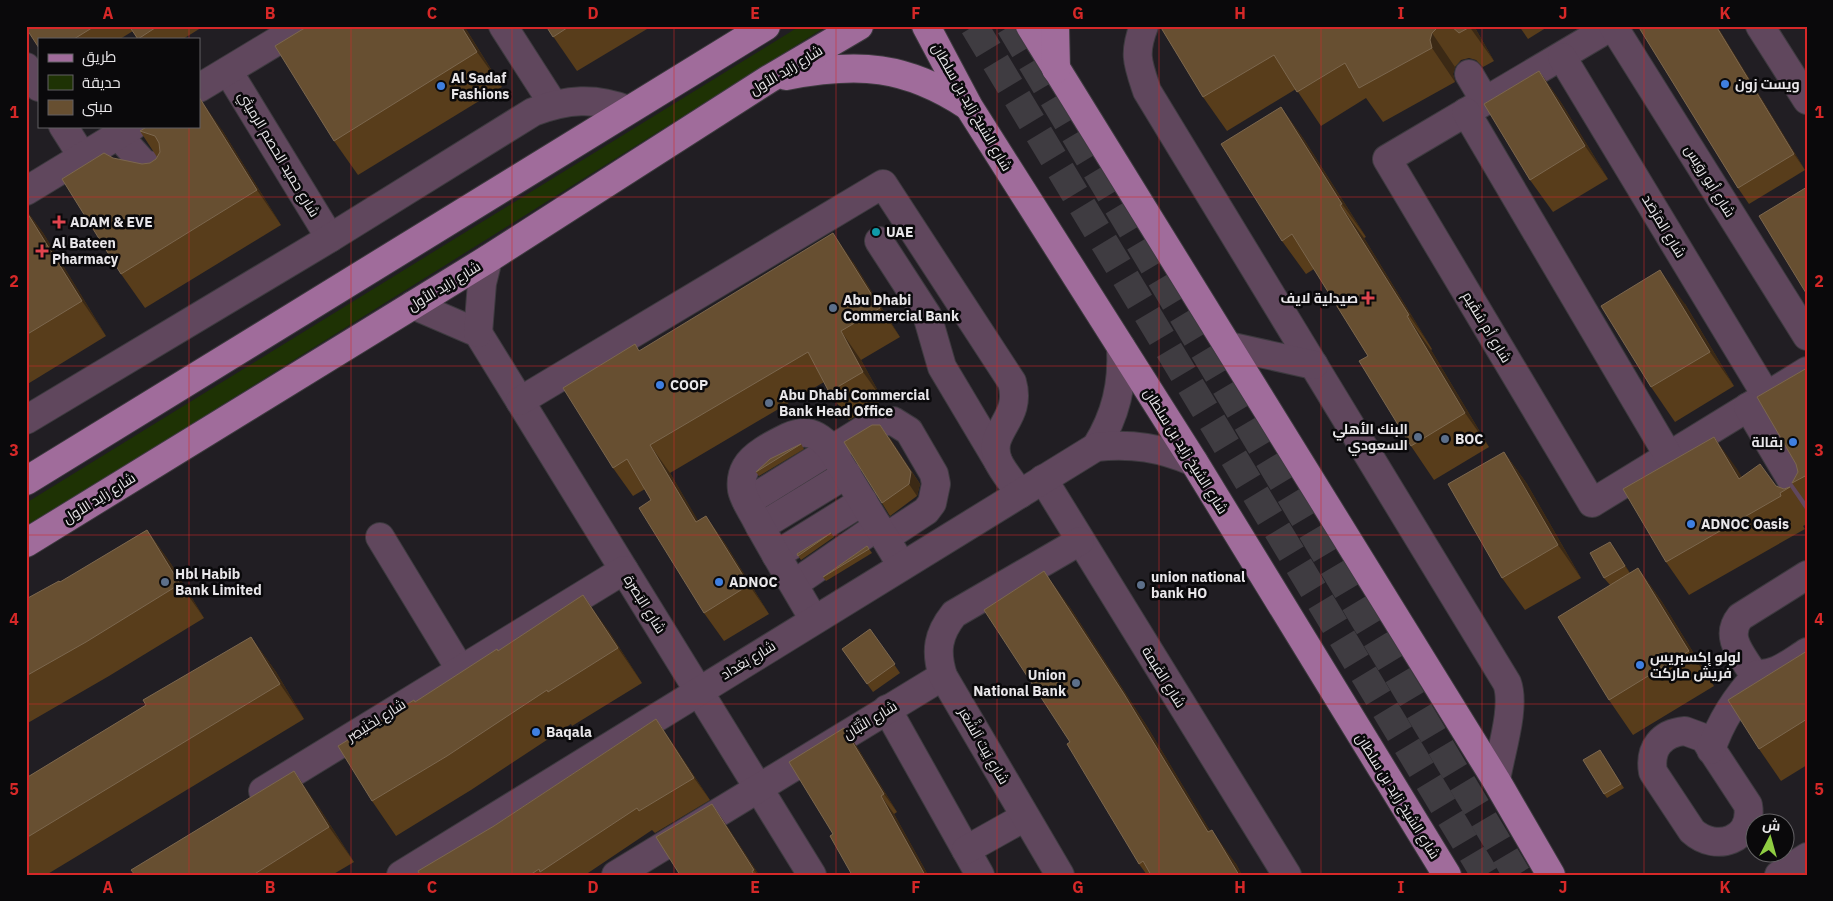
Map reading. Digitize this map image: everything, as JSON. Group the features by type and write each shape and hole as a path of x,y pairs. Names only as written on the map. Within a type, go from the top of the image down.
{"main road":[{"path":"26,480 766,26"},
{"name":"شارع زايد الأول","path":"26,543 488,259 769,79 859,26"},
{"name":"شارع الشيخ زايد بن سلطان","path":"926,26 969,107 1194,462 1447,875"},
{"path":"1030,26 1056,71 1552,870"},
{"path":"1055,26 1056,71"},
{"path":"769,79 835,69 865,68 894,71 921,79 946,91 969,107"}],"street":[{"path":"200,87 302,26"},
{"path":"503,26 553,104"},
{"path":"1144,26 1137,46 1136,61 1147,91 1507,683 1510,705 1496,780"},
{"name":"شارع أم سُقَيم","path":"1613,26 1387,160 1592,503 1807,371"},
{"name":"شارع أبو روَيس","path":"1613,26 1807,336"},
{"path":"1633,26 1663,75"},
{"path":"1760,26 1807,100"},
{"name":"شارع المَرْصَد","path":"1562,57 1757,401 1807,506"},
{"path":"26,67 38,85"},
{"name":"شارع حميد الحصم الرميثي","path":"228,71 330,238"},
{"path":"1469,74 1475,107 1668,455"},
{"path":"26,420 330,238 533,112 553,104 581,100 597,101 628,110"},
{"path":"64,128 82,156"},
{"path":"26,191 119,134 140,176 170,176"},
{"path":"520,401 883,184 1012,382 1015,400 1013,410 996,443 998,461"},
{"path":"880,241 927,315 942,367 1020,494"},
{"path":"413,305 478,333 482,284 488,259"},
{"name":"شارع البَصرة","path":"478,333 812,875"},
{"path":"1228,346 1314,366"},
{"path":"1096,447 1106,430 1118,398 1121,381 1121,347"},
{"path":"794,584 882,532 926,511 936,494 934,474 914,439 902,425 884,420 876,422 831,449"},
{"path":"814,620 760,527 742,491 745,468 757,456 798,433 810,432 818,435 831,449 902,566"},
{"name":"شارع بَغداد","path":"401,875 698,690 1096,447 1115,445 1154,448 1194,462"},
{"path":"760,527 846,474"},
{"name":"شارع الفَيمة","path":"1043,479 1287,875"},
{"path":"776,555 863,501"},
{"path":"380,537 460,669"},
{"path":"943,676 938,660 938,643 944,627 954,614 1080,541"},
{"name":"شارع لِخنَيصِر","path":"239,806 624,570"},
{"path":"1807,575 1740,617 1736,623 1733,637 1735,645 1753,673 1771,673 1807,652"},
{"path":"1711,750 1724,718 1733,702 1758,674"},
{"name":"شارع التَّبَّان","path":"616,875 943,676"},
{"name":"شارع بَيت اَلشَّعَر","path":"943,676 1060,875"},
{"path":"888,709 980,875"},
{"path":"1746,827 1731,840 1721,843 1705,840 1692,831 1653,772 1651,762 1658,742 1675,732 1695,733 1704,738 1743,796 1751,814"},
{"path":"966,850 1025,817"},
{"path":"1779,875 1807,856"}],"green space":[{"path":"800,26 827,26 26,528 26,503"}],"building":[{"path":"26,26 95,26 76,38 38,38 38,46"},
{"path":"129,26 158,26 140,38 137,38"},
{"path":"308,26 461,26 477,52 334,141 275,46"},
{"path":"546,26 570,26 553,37"},
{"path":"1160,26 1440,26 1432,33 1430,40 1432,48 1359,88 1345,63 1297,92 1274,55 1203,97"},
{"path":"1451,26 1469,26 1470,27 1459,33"},
{"path":"1638,26 1716,26 1794,154 1738,188"},
{"path":"1539,71 1585,146 1530,180 1484,104"},
{"path":"200,99 257,190 121,274 62,179 104,153 113,158 142,164 150,163 156,159 160,152 159,143 155,136 140,131 145,128 200,128"},
{"path":"1281,107 1409,315 1407,316 1465,413 1411,446 1359,361 1368,356 1292,234 1282,241 1221,144"},
{"path":"1807,187 1807,293 1806,293 1759,216"},
{"path":"26,211 82,301 26,335"},
{"path":"833,233 880,308 841,331 863,372 829,392 808,352 650,445 696,522 706,516 749,585 704,613 639,508 651,500 627,459 613,468 563,388 635,344 639,351"},
{"path":"1660,270 1710,352 1651,387 1601,306"},
{"path":"1807,368 1807,475 1792,483 1798,472 1796,464 1757,397"},
{"path":"872,425 880,425 911,472 909,484 882,503 844,442"},
{"path":"1714,437 1739,479 1760,464 1776,486 1784,489 1790,487 1780,493 1781,496 1666,562 1623,489"},
{"path":"801,444 756,472 770,459"},
{"path":"1504,452 1558,545 1502,578 1448,484"},
{"path":"147,530 180,584 86,642 26,676 26,599 60,582"},
{"path":"831,533 798,556 797,554"},
{"path":"1610,542 1625,566 1604,578 1590,553"},
{"path":"867,546 869,549 823,577"},
{"path":"1638,568 1689,651 1609,700 1558,617"},
{"path":"1044,571 1124,694 1208,832 1212,830 1239,875 1151,875 1143,861 1139,864 1067,744 1070,742 984,610"},
{"path":"583,595 618,648 548,692 547,690 447,756 372,801 338,746 414,700 415,702 497,649 498,651"},
{"path":"870,629 895,664 867,684 842,649"},
{"path":"251,637 280,684 26,838 26,778 146,705 143,700"},
{"path":"1807,651 1807,719 1759,749 1728,700"},
{"path":"656,719 694,778 639,811 637,808 540,872 539,869 530,875 420,875 418,871 494,826"},
{"path":"844,728 884,794 881,796 925,875 852,875 830,836 833,834 789,762"},
{"path":"1600,750 1621,784 1604,794 1583,760"},
{"path":"294,771 329,827 253,875 135,875 131,870"},
{"path":"712,804 754,870 752,871 754,875 680,875 656,837"}],"tunnel":[{"path":"974,26 1485,875"},
{"path":"1010,26 1517,875"}],"place":[{"name":"ويست زون","path":"1725,84"},
{"name":"Al Sadaf Fashions","path":"441,86"},
{"name":"ADAM & EVE","path":"59,222"},
{"name":"UAE","path":"876,232"},
{"name":"Al Bateen Pharmacy","path":"42,251"},
{"name":"صيدلية لايف","path":"1368,298"},
{"name":"Abu Dhabi Commercial Bank","path":"833,308"},
{"name":"COOP","path":"660,385"},
{"name":"Abu Dhabi Commercial Bank Head Office","path":"769,403"},
{"name":"البنك الأهلي السعودي","path":"1418,437"},
{"name":"BOC","path":"1445,439"},
{"name":"بقالة","path":"1793,442"},
{"name":"ADNOC Oasis","path":"1691,524"},
{"name":"Hbl Habib Bank Limited","path":"165,582"},
{"name":"ADNOC","path":"719,582"},
{"name":"union national bank HO","path":"1141,585"},
{"name":"لولو إكسبريس فريش ماركت","path":"1640,665"},
{"name":"Union National Bank","path":"1076,683"},
{"name":"Baqala","path":"536,732"}]}
